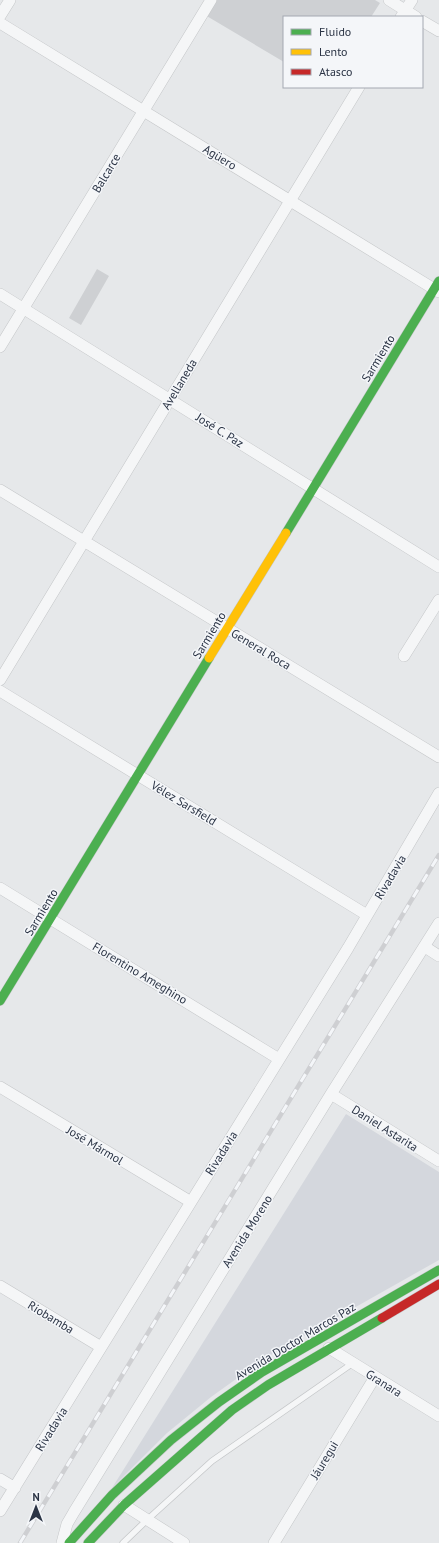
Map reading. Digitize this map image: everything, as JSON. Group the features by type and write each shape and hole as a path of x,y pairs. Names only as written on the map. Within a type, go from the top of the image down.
{"main road":[{"name":"Sarmiento","path":"0,1001 437,287"},
{"name":"Avenida Doctor Marcos Paz","path":"68,1543 112,1495 171,1440 219,1402 262,1372 439,1270"},
{"name":"Avenida Doctor Marcos Paz","path":"88,1543 124,1506 232,1410 268,1384 439,1284"}],"street":[{"path":"0,16 10,0"},
{"name":"Balcarce","path":"0,347 211,0"},
{"path":"389,0 403,14 412,0"},
{"path":"423,21 439,31"},
{"name":"Agüero","path":"0,23 290,201 437,287"},
{"name":"Avellaneda","path":"0,680 358,88"},
{"name":"José C. Paz","path":"0,294 439,567"},
{"name":"General Roca","path":"0,490 439,757"},
{"path":"404,656 439,600"},
{"name":"Vélez Sarsfield","path":"0,691 368,915"},
{"name":"Rivadavia","path":"0,1511 368,915 439,793"},
{"name":"Florentino Ameghino","path":"0,888 279,1059"},
{"name":"Avenida Moreno","path":"62,1543 67,1524 74,1512 331,1094 439,923"},
{"path":"424,947 439,956"},
{"name":"José Mármol","path":"0,1087 191,1202"},
{"name":"Daniel Astarita","path":"331,1094 439,1161"},
{"name":"Riobamba","path":"0,1286 101,1348"},
{"name":"Granara","path":"328,1348 439,1416"},
{"name":"Jáuregui","path":"274,1543 375,1378"},
{"path":"0,1479 15,1488"},
{"path":"124,1506 184,1543"}],"lane":[{"path":"123,1543 212,1461 353,1364"}],"shaded area":[{"path":"346,1114 439,1172 439,1260 267,1357 211,1397 167,1433 112,1488"}],"building":[{"path":"215,0 375,0 380,3 372,16 283,16 283,61 205,15"},
{"path":"97,269 109,276 81,325 69,318"}],"railway":[{"path":"20,1543 439,855"}],"traffic: fast":[{"path":"286,533 439,281"},
{"path":"0,1001 209,658"},
{"path":"69,1543 112,1495 171,1440 219,1402 262,1372 439,1270"},
{"path":"88,1543 124,1505 232,1410 268,1385 382,1318"}],"traffic: slow":[{"path":"209,658 286,533"}],"traffic: jam":[{"path":"382,1318 439,1284"}]}
